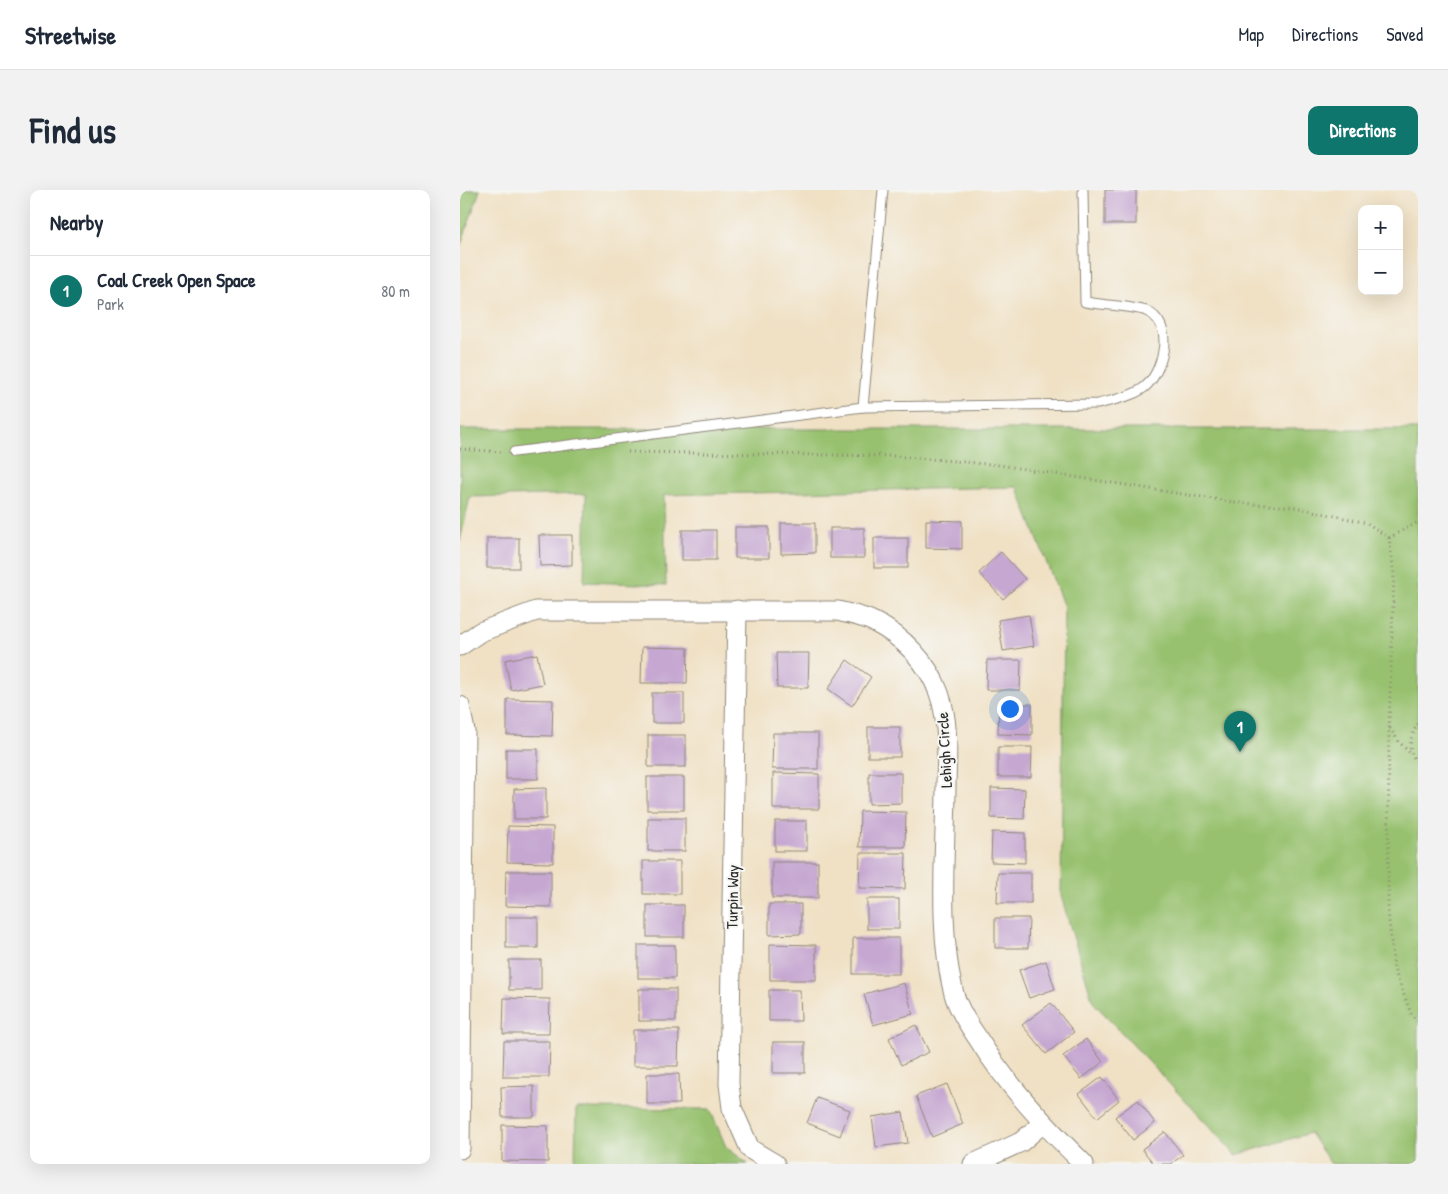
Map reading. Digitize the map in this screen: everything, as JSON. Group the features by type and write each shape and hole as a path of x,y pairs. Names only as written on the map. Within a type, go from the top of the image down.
{"street":[{"name":"Turpin Way","path":"737,610 729,1084 732,1108 750,1149 776,1164"},
{"name":"Lehigh Circle","path":"460,646 480,632 536,611 838,611 873,621 902,640 923,662 939,692 945,716 947,747 945,924 948,964 955,996 967,1022 991,1061 1043,1123 1084,1164"},
{"path":"460,706 465,731 460,1149"},
{"path":"973,1164 1022,1142 1043,1123"}],"lane":[{"path":"863,407 883,190"},
{"path":"514,452 863,407 1098,404 1126,396 1146,386 1160,368 1164,346 1160,322 1146,311 1085,302 1083,190"}],"path":[{"path":"660,452 895,456 998,465 1239,503 1295,507 1367,523 1389,538 1394,571 1389,726 1388,911 1394,969 1412,1016 1418,1022"},
{"path":"1389,538 1418,522"},
{"path":"1412,754 1410,740 1418,724"},
{"path":"1389,726 1398,742 1412,754 1418,763"}],"green space":[{"path":"460,190 480,190 460,247"},
{"path":"460,429 1418,429 1418,1164 1331,1164 1310,1133 1236,1155 1093,1002 1061,896 1064,607 1017,487 664,495 666,585 584,582 586,494 470,497 460,541"},
{"path":"576,1108 710,1109 726,1147 748,1164 575,1164"}],"building":[{"path":"1105,190 1136,190 1136,224 1105,224"},
{"path":"926,520 962,521 962,549 926,548"},
{"path":"781,523 815,523 815,553 781,554"},
{"path":"735,527 769,527 769,558 735,558"},
{"path":"830,528 864,528 864,558 830,558"},
{"path":"682,530 716,530 716,560 682,560"},
{"path":"539,535 572,535 572,565 540,566"},
{"path":"487,538 519,538 519,568 487,568"},
{"path":"874,538 908,538 908,568 874,568"},
{"path":"1001,552 1025,579 1003,599 979,573"},
{"path":"1029,615 1034,646 1003,651 998,620"},
{"path":"642,647 688,648 687,683 641,683"},
{"path":"776,653 809,653 808,688 777,688"},
{"path":"537,654 543,684 511,690 505,660"},
{"path":"847,660 871,677 852,706 828,689"},
{"path":"987,660 1021,660 1020,690 986,690"},
{"path":"652,693 684,693 684,723 652,723"},
{"path":"507,699 553,700 552,736 507,735"},
{"path":"999,704 1032,704 1032,735 998,734"},
{"path":"868,727 900,727 900,757 868,757"},
{"path":"773,733 818,733 818,769 772,769"},
{"path":"648,735 686,735 686,767 648,767"},
{"path":"998,747 1032,747 1031,777 998,777"},
{"path":"506,749 538,749 538,779 506,779"},
{"path":"773,773 819,774 819,809 773,809"},
{"path":"869,773 901,773 901,803 869,804"},
{"path":"647,777 684,777 684,810 647,810"},
{"path":"546,788 546,819 514,819 514,789"},
{"path":"991,788 1025,789 1024,819 991,818"},
{"path":"860,811 906,812 905,847 859,847"},
{"path":"648,818 685,818 685,851 648,851"},
{"path":"775,821 807,821 807,851 775,851"},
{"path":"508,826 553,827 553,863 507,862"},
{"path":"992,832 1025,833 1025,863 991,862"},
{"path":"860,853 906,853 905,889 859,888"},
{"path":"643,861 680,861 680,894 643,894"},
{"path":"772,862 818,862 818,898 772,898"},
{"path":"506,871 551,871 551,907 505,906"},
{"path":"998,873 1031,873 1031,903 997,903"},
{"path":"867,899 899,899 899,929 867,929"},
{"path":"769,904 801,904 801,934 769,935"},
{"path":"647,905 684,905 684,937 647,937"},
{"path":"506,917 538,917 538,948 506,948"},
{"path":"995,918 1029,918 1028,948 995,948"},
{"path":"853,938 899,938 899,974 853,974"},
{"path":"770,944 816,945 816,980 770,980"},
{"path":"638,945 675,945 675,978 638,978"},
{"path":"509,960 541,960 541,990 509,990"},
{"path":"1046,961 1055,989 1029,998 1019,970"},
{"path":"904,983 913,1014 873,1025 864,994"},
{"path":"639,989 676,989 676,1021 639,1021"},
{"path":"769,990 800,990 801,1021 769,1021"},
{"path":"504,998 550,999 549,1034 503,1034"},
{"path":"1051,1003 1074,1032 1046,1054 1022,1025"},
{"path":"916,1025 929,1052 901,1065 889,1038"},
{"path":"633,1030 679,1030 678,1066 633,1066"},
{"path":"1086,1039 1103,1062 1081,1079 1063,1056"},
{"path":"504,1041 550,1041 549,1077 503,1077"},
{"path":"773,1042 805,1042 805,1073 773,1073"},
{"path":"647,1074 679,1074 680,1104 647,1104"},
{"path":"1102,1077 1119,1100 1097,1118 1079,1094"},
{"path":"947,1084 963,1124 932,1137 916,1096"},
{"path":"534,1086 534,1117 502,1117 501,1087"},
{"path":"817,1098 850,1110 840,1136 807,1123"},
{"path":"1138,1100 1155,1123 1133,1140 1115,1117"},
{"path":"903,1112 908,1143 876,1147 872,1117"},
{"path":"502,1125 548,1126 548,1162 502,1161"},
{"path":"1165,1132 1183,1155 1171,1164 1154,1164 1142,1149"}],"place":[{"name":"Coal Creek Open Space","path":"1240,752"}]}
